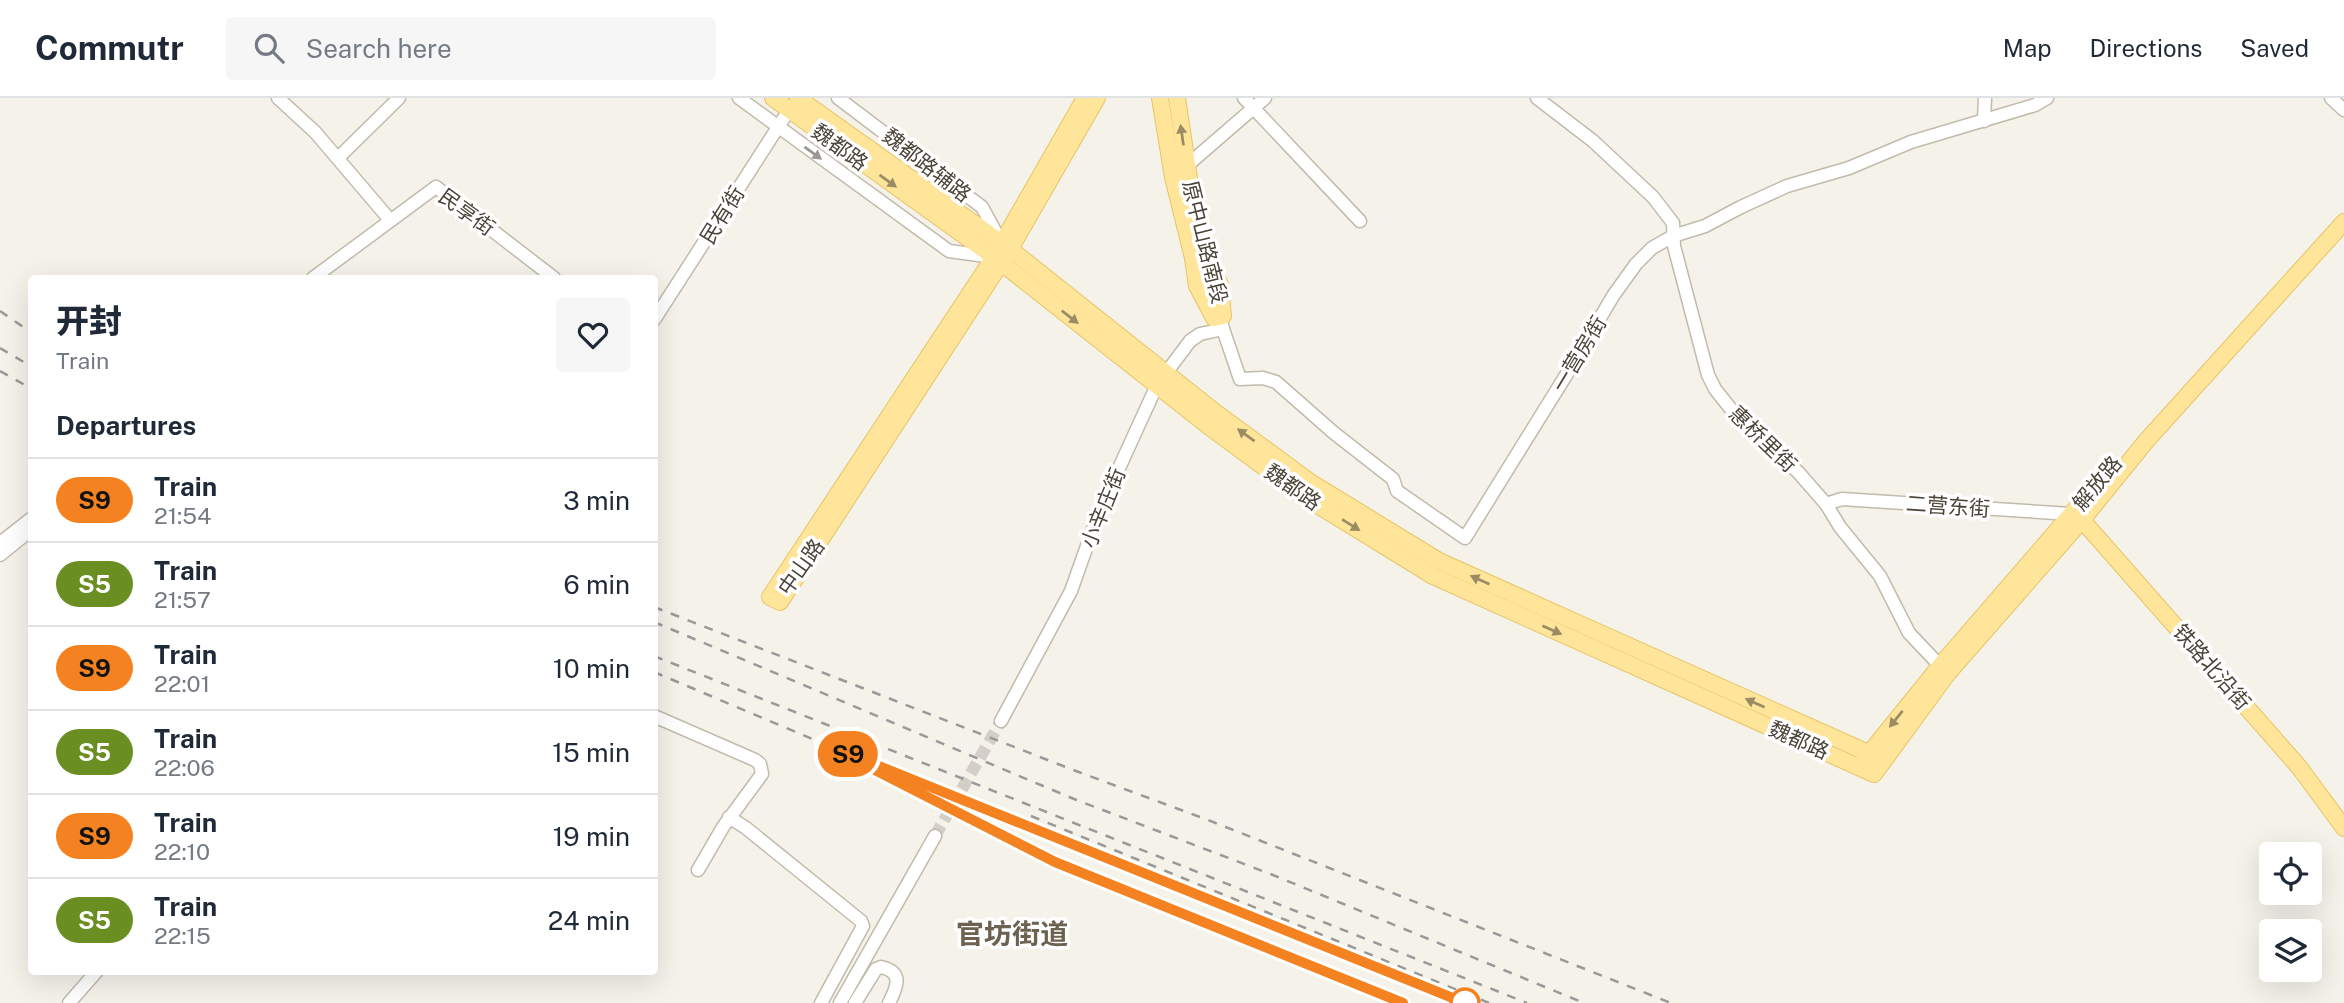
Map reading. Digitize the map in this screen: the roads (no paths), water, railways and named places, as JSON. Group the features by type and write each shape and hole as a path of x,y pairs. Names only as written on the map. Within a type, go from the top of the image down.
{"main road":[{"name":"魏都路","path":"773,98 793,104 1002,253 1303,496 1433,576 1867,771"},
{"name":"中山路","path":"1085,98 1002,253 770,597 780,602 1002,253 1097,98"},
{"name":"原中山路南段","path":"1160,98 1173,177 1193,258 1197,286 1207,309 1221,323 1223,316 1220,285 1207,256 1186,166 1177,98"},
{"name":"解放路","path":"2076,517 2140,433 2344,207"},
{"name":"解放路","path":"1867,771 1869,753 2076,517 2344,222"},
{"name":"魏都路","path":"1161,379 1215,412 1310,482 1439,561 1884,760"},
{"name":"铁路北沿街","path":"2076,517 2299,766 2344,828"},
{"name":"解放路","path":"1867,771 1884,760 1944,670"}],"street":[{"path":"278,98 338,158 390,220"},
{"path":"338,158 400,98"},
{"path":"739,98 949,251 1002,253"},
{"name":"魏都路辅路","path":"838,98 982,207 1002,253"},
{"path":"1244,98 1360,221"},
{"path":"1173,177 1265,98"},
{"name":"惠桥里街","path":"1537,98 1593,141 1653,197 1673,223 1673,236 1708,375 1715,389 1742,423 1798,472 1826,504 1840,527 1881,576 1909,633 1944,670"},
{"path":"1984,121 1985,98"},
{"name":"一营房街","path":"1221,323 1240,379 1263,378 1276,382 1334,433 1393,479 1397,491 1465,538 1620,286 1652,248 1673,236 1705,226 1741,206 1787,186 1849,168 1911,142 2035,105 2047,98"},
{"path":"2331,98 2344,110"},
{"name":"民有街","path":"658,314 793,104"},
{"name":"民享街","path":"317,275 436,187 550,275"},
{"name":"小辛庄街","path":"1001,721 1071,591 1099,512 1161,379 1190,341 1221,323"},
{"name":"二营东街","path":"1826,504 1842,499 2076,517"},
{"path":"0,543 28,521"},
{"path":"0,555 28,532"},
{"path":"658,718 760,764 762,774 729,817 698,870"},
{"path":"729,817 861,921 863,926 821,1003"},
{"path":"840,1003 935,836"},
{"path":"855,1003 876,969 881,967 894,973 897,980 897,989 889,1003"},
{"path":"69,1003 94,975"}],"tunnel":[{"path":"935,836 1001,721"}],"railway":[{"path":"0,311 28,330"},
{"path":"0,348 28,365"},
{"path":"0,371 28,387"},
{"path":"658,609 1208,820 1671,1003"},
{"path":"658,624 1074,799 1273,875 1584,1003"},
{"path":"658,658 1527,1003"},
{"path":"658,674 1092,852"},
{"path":"916,791 1055,861 1403,1003"},
{"path":"1031,816 1489,1003"}],"train":[{"name":"S9","path":"1403,1003 1055,862 822,743 1465,1003"}],"district":[{"name":"官坊街道","path":"1012,933"}]}
